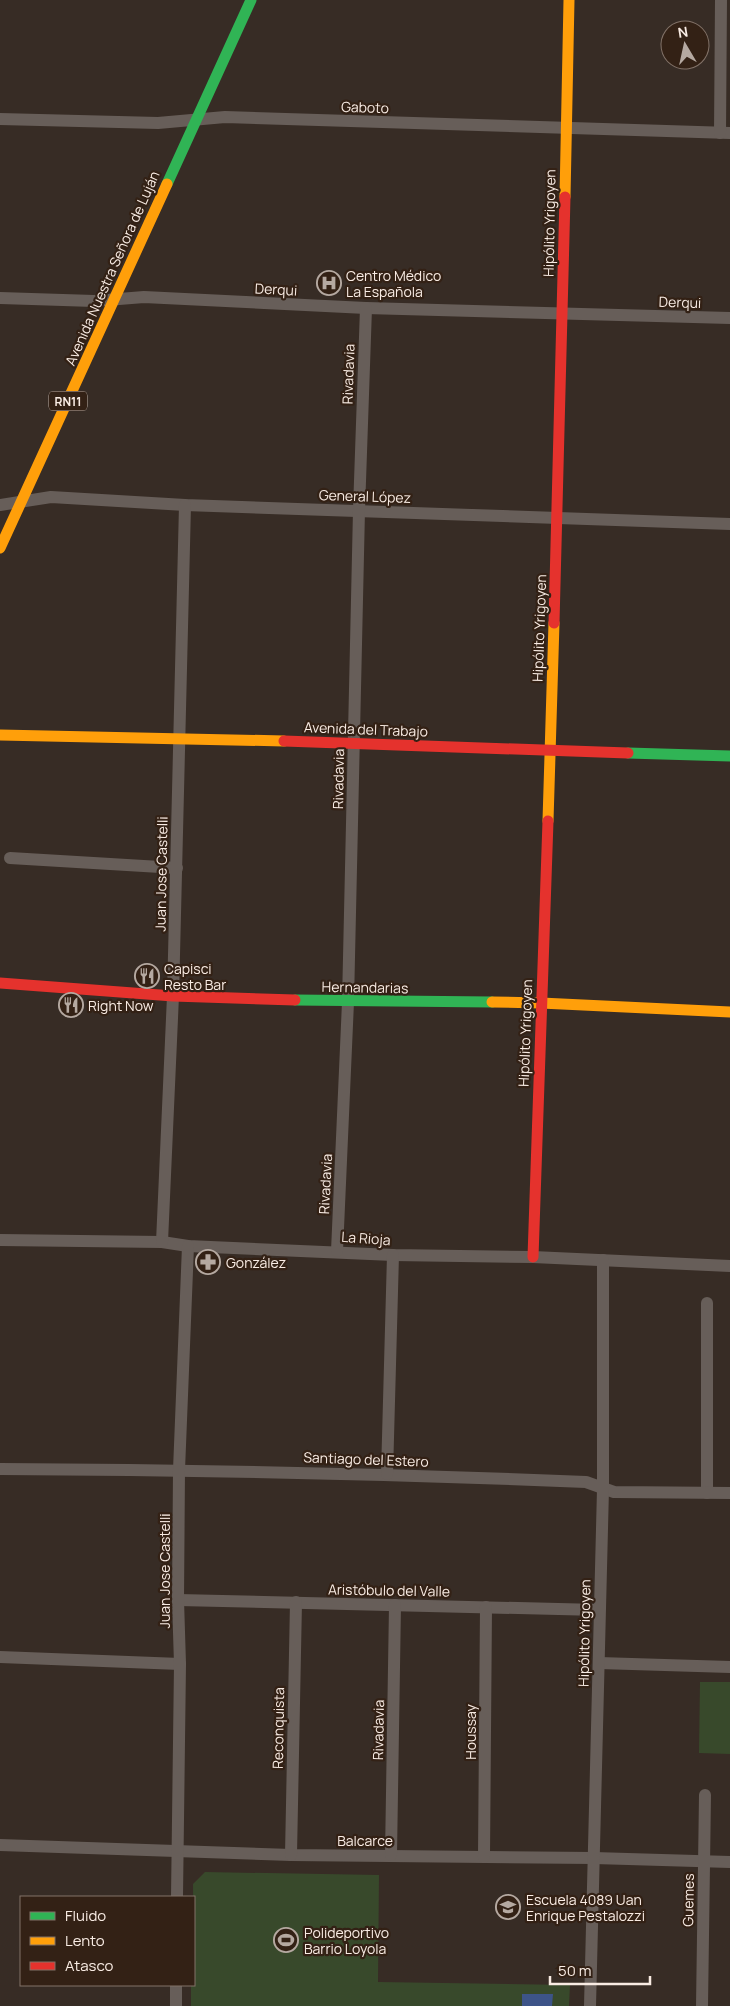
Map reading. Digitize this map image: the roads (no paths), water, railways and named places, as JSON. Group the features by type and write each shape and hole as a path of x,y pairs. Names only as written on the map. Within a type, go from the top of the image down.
{"street":[{"name":"Avenida Nuestra Señora de Luján","path":"0,548 251,0"},
{"name":"Hipólito Yrigoyen","path":"533,1257 558,518 568,0"},
{"path":"721,0 725,133"},
{"name":"Gaboto","path":"0,119 158,124 225,117 725,133"},
{"name":"Derqui","path":"0,298 94,301 144,297 366,308 730,318"},
{"name":"Rivadavia","path":"337,1251 348,1002 359,510 366,308"},
{"name":"General López","path":"0,505 51,497 185,505 730,524"},
{"name":"Juan Jose Castelli","path":"162,1242 177,868 178,738 185,505"},
{"name":"Avenida del Trabajo","path":"0,735 354,743 730,756"},
{"path":"10,858 177,868"},
{"name":"Hernandarias","path":"0,983 173,996 348,1002 541,1003 730,1012"},
{"name":"La Rioja","path":"0,1240 162,1242 188,1246 337,1251 393,1255 533,1257 730,1266"},
{"name":"Juan Jose Castelli","path":"177,1896 180,1664 178,1600 179,1470 188,1246"},
{"path":"387,1474 393,1255"},
{"name":"Hipólito Yrigoyen","path":"590,2006 603,1489 603,1260"},
{"path":"707,1303 707,1493"},
{"name":"Santiago del Estero","path":"0,1469 387,1474 586,1482 614,1492 730,1494"},
{"name":"Aristóbulo del Valle","path":"178,1600 599,1610"},
{"name":"Reconquista","path":"290,1855 296,1602"},
{"name":"Rivadavia","path":"391,1856 395,1605"},
{"name":"Houssay","path":"484,1858 486,1607"},
{"path":"0,1657 180,1664"},
{"path":"599,1663 730,1668"},
{"name":"Guemes","path":"702,2006 705,1795"},
{"name":"Balcarce","path":"0,1845 290,1855 594,1858 730,1862"},
{"path":"176,1986 176,2006"}],"water":[{"path":"522,1994 553,1994 552,2006 522,2006"}],"place":[{"name":"Centro Médico La Española","path":"329,283"},
{"name":"Capisci Resto Bar","path":"147,976"},
{"name":"Right Now","path":"71,1005"},
{"name":"González","path":"208,1262"},
{"name":"Escuela 4089 Uan Enrique Pestalozzi","path":"508,1907"},
{"name":"Polideportivo Barrio Loyola","path":"286,1940"}]}
